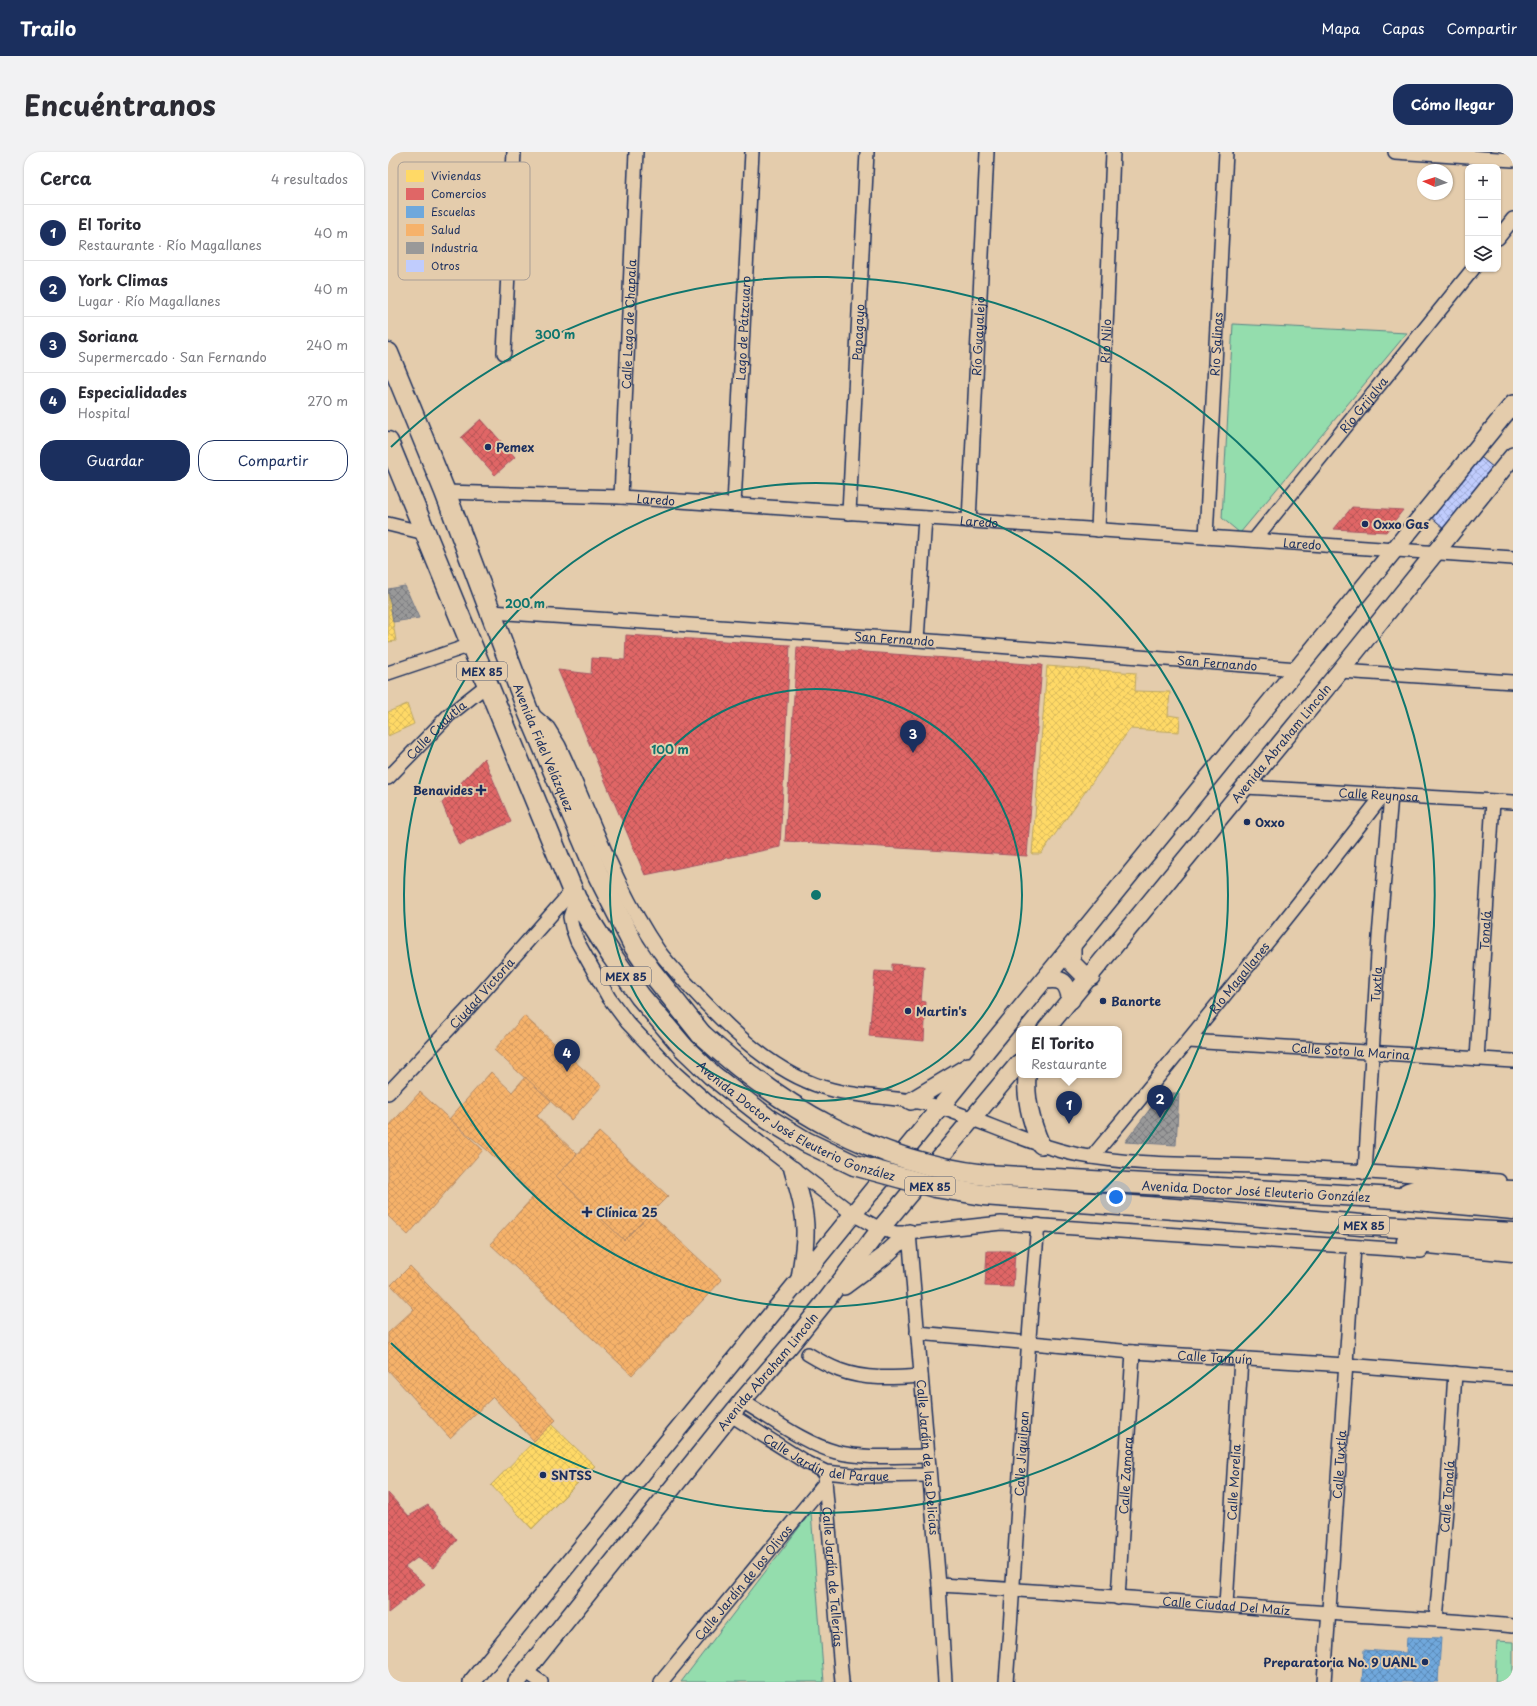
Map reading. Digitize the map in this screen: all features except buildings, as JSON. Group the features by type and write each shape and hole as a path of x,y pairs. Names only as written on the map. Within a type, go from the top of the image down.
{"highway":[{"name":"Avenida Fidel Velázquez","path":"388,353 445,492 528,711 581,838 634,946 650,970 701,1034"},
{"name":"MEX 85","path":"388,442 574,895"},
{"name":"Avenida Doctor José Eleuterio González","path":"574,895 612,956 640,996 684,1048 712,1075 768,1119 820,1150 861,1167 934,1187 983,1195 1215,1212 1361,1225 1513,1233"},
{"name":"Avenida Doctor José Eleuterio González","path":"701,1034 750,1076 811,1116 883,1151 942,1169 985,1175 1396,1198 1513,1209"},
{"path":"1396,1198 1413,1191 1433,1188 1513,1191"},
{"path":"1361,1225 1372,1233 1392,1239 1513,1251"}],"main road":[{"path":"472,1682 1513,404"},
{"name":"Avenida Abraham Lincoln","path":"1049,1026 1091,977 1513,456"},
{"path":"1072,947 1072,963 1081,972 1091,977"},
{"path":"1045,980 1060,980 1064,982 1068,988 1071,1000"},
{"path":"911,1101 981,1058"},
{"name":"Avenida Abraham Lincoln","path":"521,1677 742,1400 791,1344 828,1298 880,1229 1016,1066"},
{"path":"1027,1078 1029,1109 1034,1128 1041,1145"},
{"path":"794,1170 802,1204 805,1229 800,1279"},
{"path":"828,1298 883,1256 910,1233"}],"street":[{"path":"514,152 514,162"},
{"name":"Calle Lago de Chapala","path":"621,497 636,152"},
{"name":"Lago de Pátzcuaro","path":"734,505 752,152"},
{"name":"Papagayo","path":"849,513 867,152"},
{"name":"Río Guayalejo","path":"969,521 987,152"},
{"name":"Río Nilo","path":"1098,530 1113,152"},
{"name":"Río Salinas","path":"1206,537 1226,152"},
{"path":"1395,152 1458,154 1513,160"},
{"path":"1500,236 1513,219"},
{"name":"Río Grijalva","path":"1254,540 1471,272"},
{"path":"504,353 508,280"},
{"name":"Laredo","path":"445,492 621,497 1513,558"},
{"path":"917,640 925,518"},
{"path":"388,524 425,533"},
{"name":"San Fernando","path":"491,612 917,640 1298,669"},
{"path":"388,672 471,646"},
{"path":"1340,671 1513,682"},
{"name":"Calle Cuautla","path":"388,778 449,715 487,685"},
{"path":"528,711 548,728 559,746 588,810 608,860 635,913 659,951 713,1012 756,1050 787,1071 807,1081 849,1094 911,1101 940,1108 1041,1145 1092,1157 1164,1163 1265,1166 1513,1182"},
{"name":"Calle Reynosa","path":"1244,787 1513,802"},
{"name":"Río Magallanes","path":"1092,1157 1189,1041 1387,795"},
{"name":"Tuxtla","path":"1365,1173 1387,795"},
{"name":"Tonalá","path":"1477,1059 1493,801"},
{"path":"574,895 570,917 577,941 609,998 627,1022 675,1073 706,1101 853,1214 887,1232 910,1233 1000,1223 1354,1247 1513,1256"},
{"name":"Ciudad Victoria","path":"388,1093 574,895"},
{"name":"Calle Soto la Marina","path":"1189,1041 1513,1061"},
{"name":"Calle Jiquilpan","path":"1006,1682 1028,1343 1038,1225"},
{"name":"Calle Jardín de las Delicias","path":"910,1233 920,1376 939,1586 945,1682"},
{"name":"Calle Tuxtla","path":"1324,1682 1330,1613 1354,1247"},
{"name":"Calle Tamuín","path":"917,1334 1133,1352 1346,1365 1513,1378"},
{"name":"Calle Zamora","path":"1118,1598 1133,1352"},
{"path":"808,1354 839,1370 852,1374 881,1378 920,1376"},
{"name":"Calle Morelia","path":"1226,1605 1241,1359"},
{"name":"Calle Tonalá","path":"1436,1619 1447,1499 1455,1374"},
{"name":"Calle Jardín del Parque","path":"742,1400 816,1445 835,1451 865,1456 927,1456"},
{"name":"Calle Jardín del Parque","path":"731,1415 807,1463 826,1477 843,1475 930,1475"},
{"path":"790,1452 801,1436"},
{"path":"863,1476 865,1456"},
{"name":"Calle Jardín de los Olivos","path":"661,1682 826,1477"},
{"name":"Calle Jardín de Tallerías","path":"826,1477 842,1682"},
{"name":"Calle Ciudad Del Maíz","path":"939,1586 1013,1589 1118,1598 1436,1619 1513,1626"},
{"path":"521,1677 541,1682"}],"green space":[{"path":"1233,324 1407,333 1240,533 1222,518"},
{"path":"811,1512 824,1682 681,1682"},
{"path":"1497,1641 1513,1642 1513,1682 1495,1682"}],"place":[{"name":"Pemex","path":"488,447"},
{"name":"Oxxo Gas","path":"1365,524"},
{"name":"Soriana","path":"913,753"},
{"name":"Benavides","path":"481,790"},
{"name":"Oxxo","path":"1247,822"},
{"name":"Banorte","path":"1103,1001"},
{"name":"Martin's","path":"908,1011"},
{"name":"Especialidades","path":"567,1072"},
{"name":"York Climas","path":"1160,1118"},
{"name":"El Torito","path":"1069,1124"},
{"name":"Clínica 25","path":"587,1212"},
{"name":"SNTSS","path":"543,1475"},
{"name":"Preparatoria No. 9 UANL","path":"1425,1662"}]}
